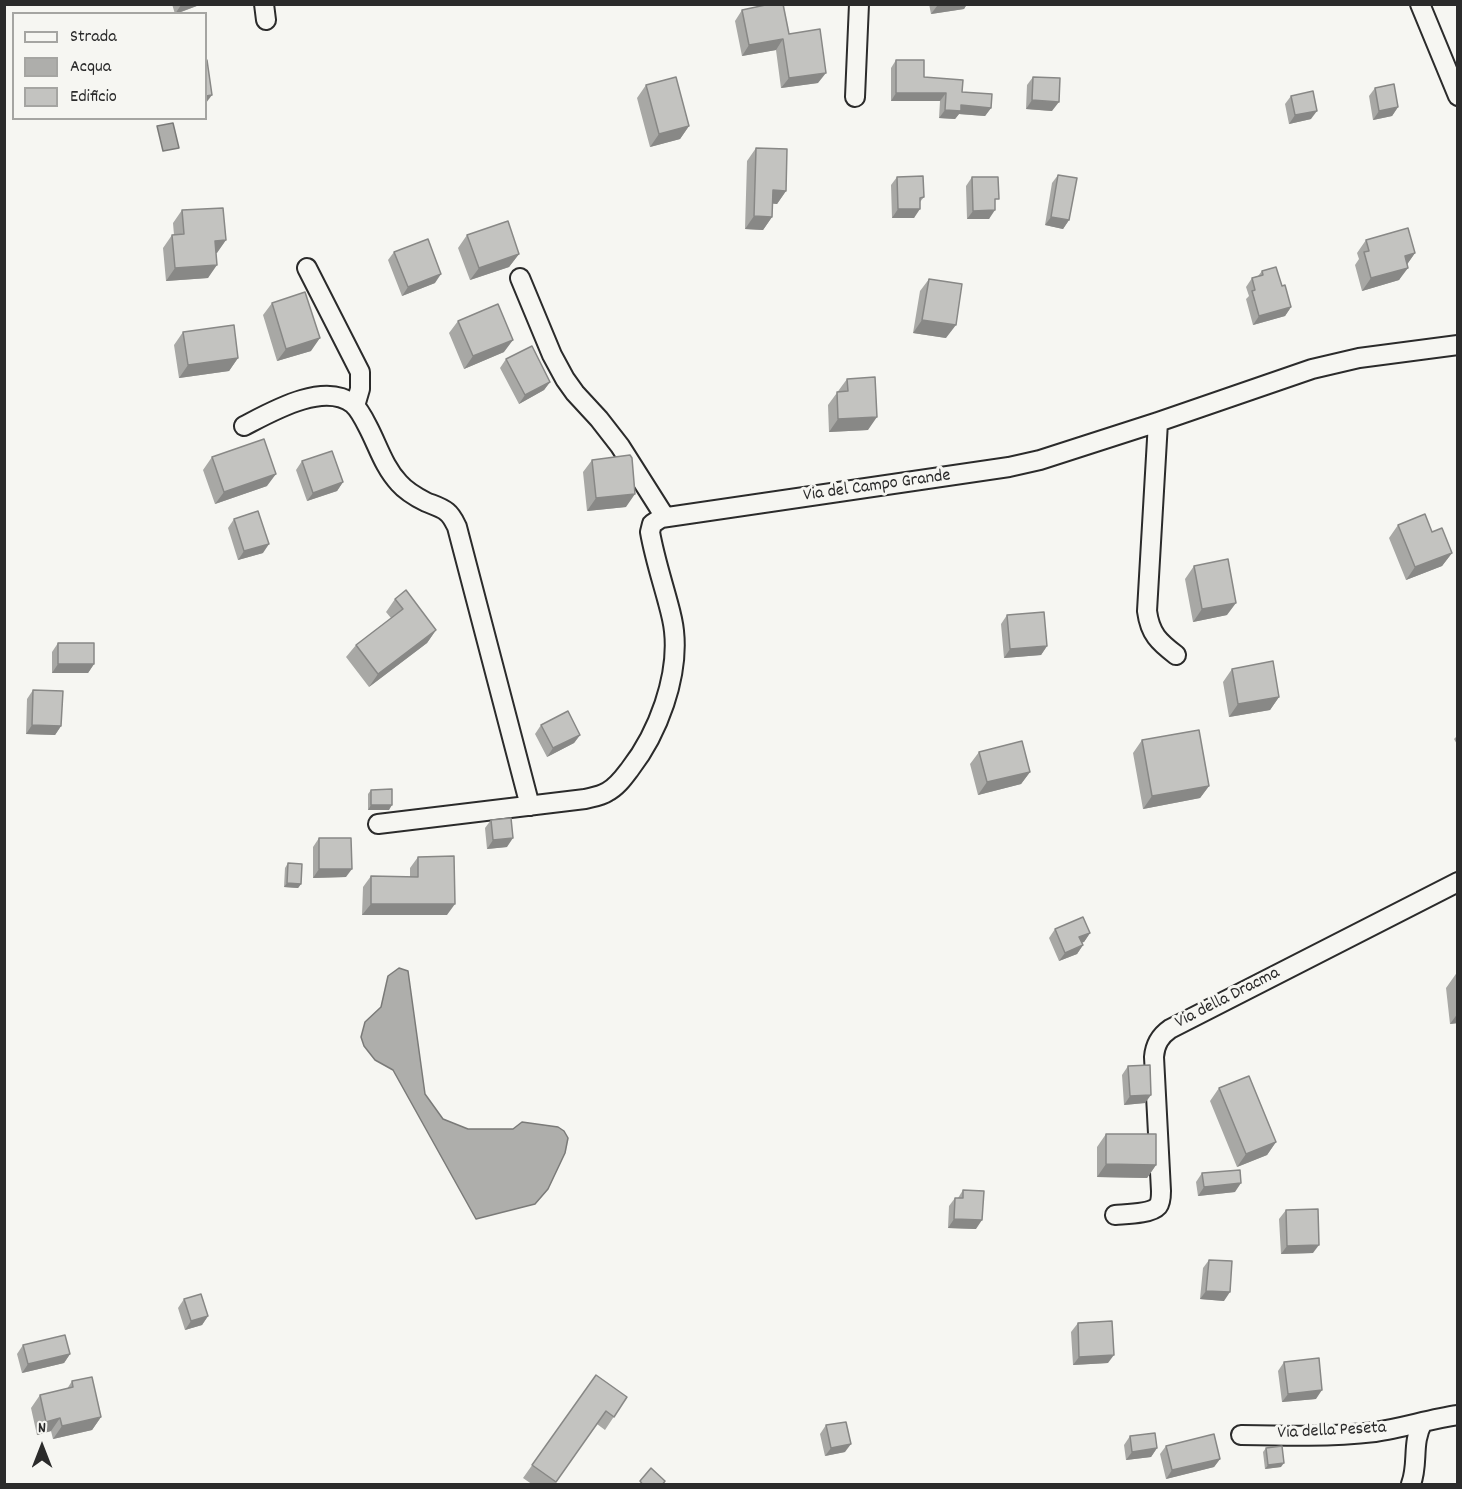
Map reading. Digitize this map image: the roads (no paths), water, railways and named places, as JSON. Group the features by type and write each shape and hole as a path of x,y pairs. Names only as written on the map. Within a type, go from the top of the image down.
{"street":[{"path":"855,97 859,4"},
{"path":"1420,4 1458,96"},
{"path":"306,268 360,372 360,389 356,406"},
{"path":"378,824 585,799 608,792 632,767 647,744 656,725 671,678 675,650 673,621 650,532 656,520 666,517 620,446 565,379 552,355 520,278"},
{"name":"Via del Campo Grande","path":"666,517 1009,468 1158,422 1288,376 1339,362 1458,345"},
{"path":"244,426 290,403 310,398 336,397 346,400 356,406 387,467 398,482 419,499 447,512 454,522 530,806"},
{"path":"1158,422 1147,611 1153,633 1176,655"},
{"name":"Via della Dracma","path":"1114,1215 1149,1211 1158,1206 1160,1202 1154,1057 1155,1046 1161,1036 1181,1023 1458,882"},
{"name":"Via della Peseta","path":"1241,1435 1349,1435 1458,1415"},
{"path":"1412,1485 1416,1439 1423,1422"}],"water":[{"path":"173,123 179,148 163,151 157,126"},
{"path":"399,968 408,971 425,1094 443,1119 468,1129 513,1129 522,1122 558,1127 564,1131 568,1138 565,1153 548,1189 535,1204 476,1219 393,1070 375,1060 364,1046 361,1037 365,1022 381,1007 388,976"}]}
